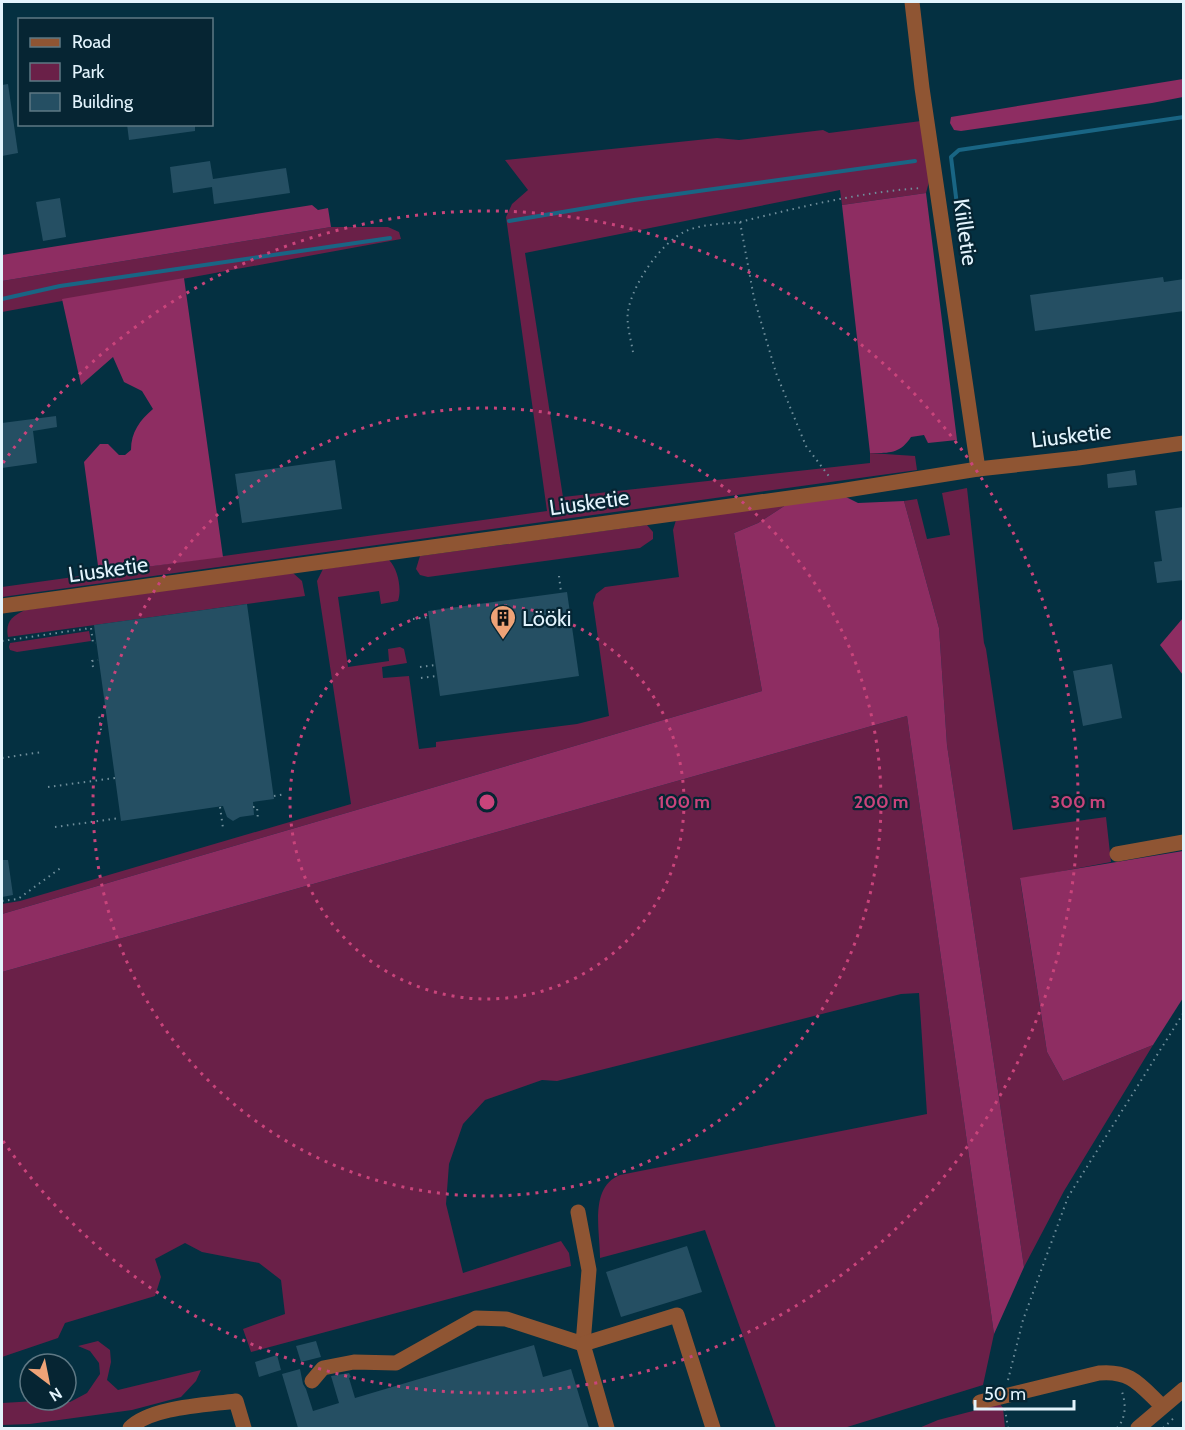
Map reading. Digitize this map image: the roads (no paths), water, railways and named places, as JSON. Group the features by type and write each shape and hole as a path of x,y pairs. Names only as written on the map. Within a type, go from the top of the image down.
{"street":[{"name":"Kiilletie","path":"912,2 921,88 978,469"},
{"name":"Liusketie","path":"2,606 1184,442"},
{"path":"1117,854 1184,842"},
{"path":"578,1212 588,1270 584,1344 607,1428"},
{"path":"312,1381 323,1368 354,1362 396,1363 476,1318 506,1318 584,1344 677,1315 713,1428"},
{"path":"980,1402 1099,1373 1115,1372 1129,1377 1161,1406"},
{"path":"1138,1428 1161,1406 1184,1389"},
{"path":"130,1428 136,1422 165,1412 236,1401 244,1428"}],"waterway":[{"path":"964,261 951,157 959,150 1184,117"},
{"path":"509,221 634,200 915,161"},
{"path":"2,299 60,286 390,238"}],"place":[{"name":"Lööki","path":"503,641"}]}
